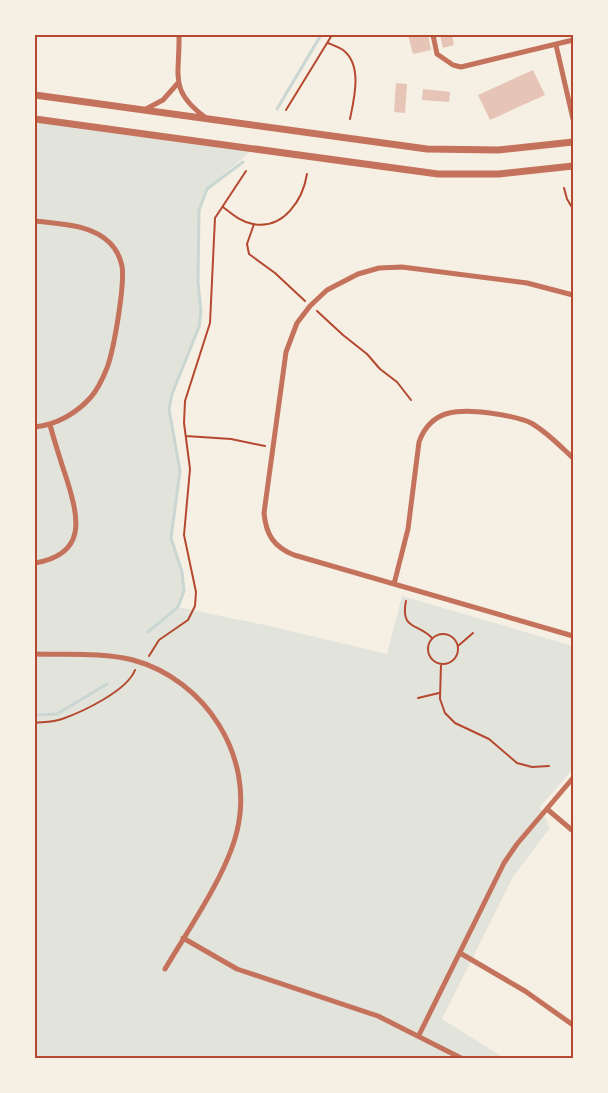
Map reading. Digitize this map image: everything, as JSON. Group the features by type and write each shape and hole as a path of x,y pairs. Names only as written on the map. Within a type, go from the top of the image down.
{"street":[{"path":"179,35 178,83 187,102 206,119"},
{"path":"433,35 437,54 453,65 461,67 573,40"},
{"path":"556,45 573,119"},
{"path":"144,110 163,100 178,83"},
{"path":"35,94 206,119 445,150 512,150 573,142"},
{"path":"35,119 438,174 499,174 573,166"},
{"path":"35,221 75,226 100,235 118,254 122,268 122,282 111,353 100,383 91,397 79,408 50,425 35,427"},
{"path":"573,296 527,282 402,267 369,270 347,278 327,290 301,319 286,352 265,506 266,528 272,541 285,551 302,558 573,636"},
{"path":"394,584 408,529 419,442 424,430 434,419 446,413 460,410 516,418 540,429 573,458"},
{"path":"35,563 56,557 66,550 73,542 76,532 77,511 50,425"},
{"path":"35,654 118,657 154,668 178,682 199,699 224,732 234,756 239,779 240,806 237,831 224,867 165,969"},
{"path":"419,1035 504,863 517,844 573,778"},
{"path":"547,809 573,831"},
{"path":"183,938 226,964 251,975 360,1010 419,1035 461,1058"},
{"path":"460,953 525,990 573,1025"}],"path":[{"path":"286,110 332,35"},
{"path":"328,43 343,50 350,59 356,78 350,119"},
{"path":"149,656 159,640 188,620 195,606 196,592 184,535 190,480 190,458 186,436 184,401 210,323 215,218 246,171"},
{"path":"223,207 238,219 254,224 268,223 284,216 296,206 305,186 307,174"},
{"path":"564,188 567,200 573,209"},
{"path":"254,224 248,244 250,254 275,273 304,301"},
{"path":"317,311 343,336 367,354 380,369 397,382 412,400"},
{"path":"186,436 231,439 265,446"},
{"path":"406,601 405,615 408,623 432,638 446,634 455,639 458,646"},
{"path":"432,638 428,647 429,656 441,664 446,664 455,659 458,646 473,633"},
{"path":"441,664 439,693 446,713 455,724 489,739 517,763 532,767 549,766"},
{"path":"35,724 60,720 92,706 126,683 135,670"},
{"path":"418,698 439,693"}],"shaded area":[{"path":"35,120 252,150 207,189 199,210 198,282 201,312 199,327 172,394 169,409 180,471 171,538 182,572 184,591 178,607 265,625 387,654 402,596 573,646 573,769 540,807 550,828 513,877 442,1019 504,1058 35,1058"}],"building":[{"path":"408,35 428,35 431,50 413,54"},
{"path":"440,35 452,35 454,45 443,48"},
{"path":"533,70 545,95 490,120 478,95"},
{"path":"396,83 407,84 405,113 394,112"},
{"path":"423,89 450,92 449,102 422,100"}],"waterway":[{"path":"277,109 321,35"},
{"path":"148,632 178,607 184,591 182,572 171,538 180,471 169,409 172,394 199,327 201,312 198,282 199,210 207,189 243,162"},
{"path":"35,715 57,714 107,684"}]}
